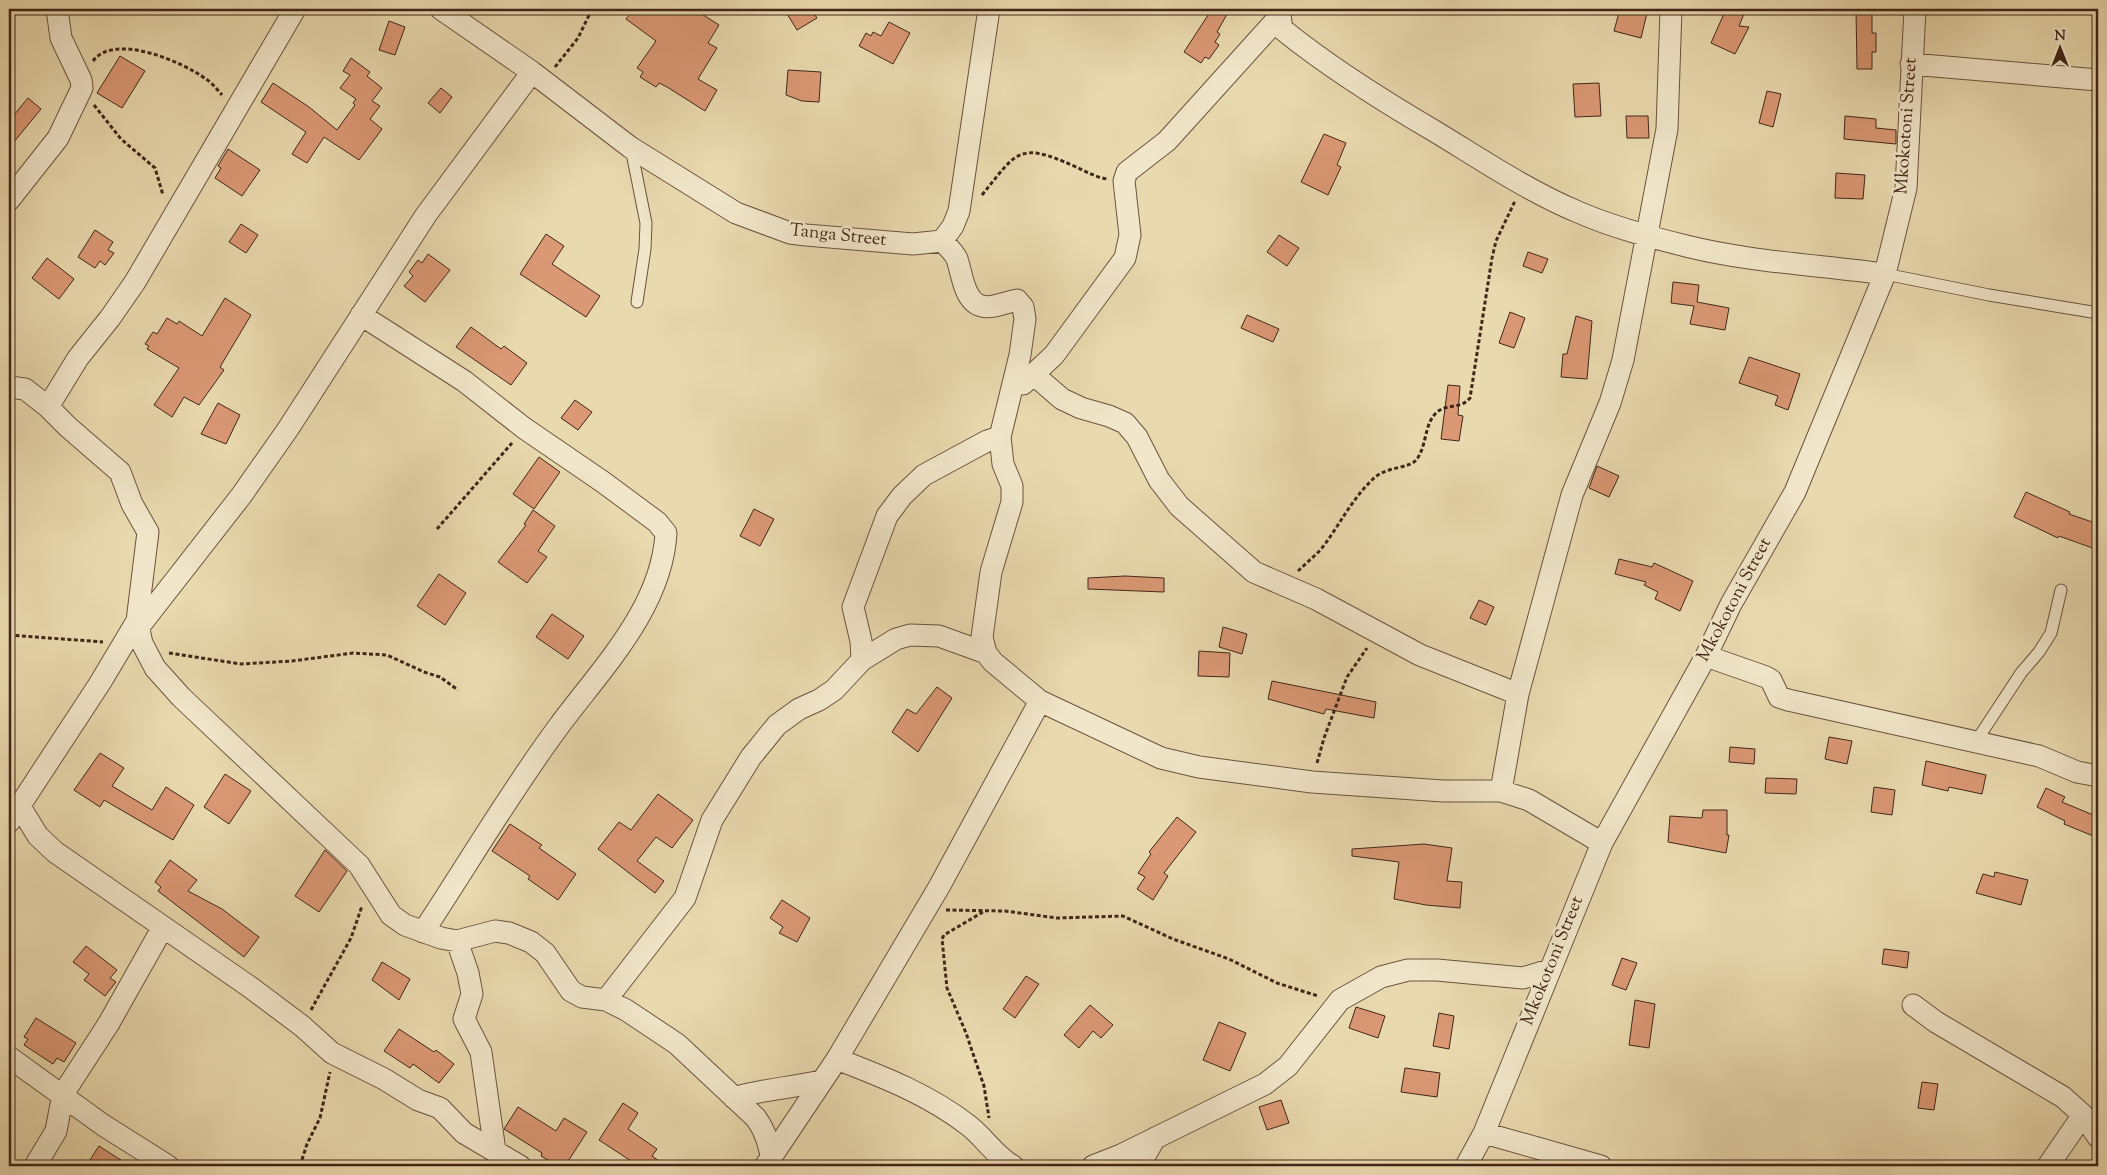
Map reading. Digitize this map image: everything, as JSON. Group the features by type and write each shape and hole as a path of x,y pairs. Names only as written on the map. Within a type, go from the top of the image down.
{"street":[{"path":"9,200 58,138 81,86 61,38 57,9"},
{"path":"48,406 78,358 110,318 135,282 294,9"},
{"name":"Tanga Street","path":"440,9 537,76 630,147 736,213 790,233 913,244 942,241"},
{"path":"989,9 959,211 953,226 942,241 957,260 964,284 973,300 980,306 1017,300 1023,307 1025,319 1020,355 1000,437 1003,464 1012,486 1012,502 991,572 985,603 982,637 986,653 993,662 1040,701 1161,758 1200,767 1312,782 1443,792 1501,790 1529,800 1602,844"},
{"path":"1501,790 1518,694 1572,495 1616,385 1667,129 1672,9"},
{"name":"Mkokotoni Street","path":"1466,1166 1484,1133 1548,970 1602,844 1706,656 1731,604 1795,492 1885,274 1906,188 1915,9"},
{"path":"1279,13 1282,29 1304,47 1395,108 1522,184 1578,213 1647,236 1733,255 1885,274"},
{"path":"1009,398 1054,355 1125,258 1130,235 1124,176 1168,140 1279,13"},
{"path":"1911,64 2098,80"},
{"path":"520,1166 464,1133 440,1108 418,1100 384,1078 332,1053 302,1026 55,852 14,814 100,683 135,634 242,496 288,429 426,215 537,76"},
{"path":"361,315 464,382 524,428 657,522 666,533 665,555 638,618 595,680 558,726 422,932"},
{"path":"1033,374 1062,399 1081,408 1125,423 1137,437 1159,480 1179,506 1240,562 1261,576 1286,584 1378,633 1462,673 1518,694"},
{"path":"10,384 25,389 48,406 68,427 120,472 132,504 147,526 146,555 135,634 154,668 181,697 284,792 359,866 391,915 422,932 457,941 495,932 509,933 531,942 546,953 571,991 582,997 606,1000 626,1010 678,1044 750,1111 762,1127 769,1163"},
{"path":"862,660 861,641 853,607 887,516 902,496 924,475 987,441 1000,437"},
{"path":"606,1000 685,898 712,820 751,757 776,725 799,709 819,700 834,690 862,660 896,639 910,635 939,636 986,653"},
{"path":"1706,656 1766,677 1770,680 1779,697 1788,700 1858,714 2039,756 2077,772 2098,776"},
{"path":"769,1163 837,1059 926,908 1040,701"},
{"path":"35,1166 56,1131 63,1094 109,1023 163,927"},
{"path":"457,941 468,973 472,994 464,1019 481,1052 494,1151"},
{"path":"1093,1166 1265,1084 1288,1066 1340,1000 1380,977 1408,970 1437,970 1523,978 1548,970"},
{"path":"1913,1005 1936,1022 2063,1097 2083,1115 2098,1137"},
{"path":"9,1057 63,1094 103,1125 168,1166"},
{"path":"837,1059 898,1082 941,1106 969,1126 1003,1161 1013,1166"},
{"path":"734,1098 755,1091 792,1088 821,1081"},
{"path":"2048,1166 2083,1115"},
{"path":"1484,1133 1601,1166"},
{"path":"1139,1166 1155,1138"}],"lane":[{"path":"630,147 646,223 646,249 637,302"},
{"path":"1885,274 2098,313"},
{"path":"1976,742 2021,673 2039,652 2051,633 2061,590"}],"path":[{"path":"537,76 567,55 578,38 592,9"},
{"path":"175,216 165,202 155,168 121,139 81,86 99,54 112,48 124,47 162,57 196,72 207,80 236,110"},
{"path":"959,211 982,195 998,174 1014,158 1028,151 1050,155 1102,178 1116,179 1124,176"},
{"path":"1286,584 1326,543 1350,505 1374,478 1388,469 1407,466 1415,461 1434,415 1442,408 1461,406 1470,398 1496,241 1522,184"},
{"path":"437,530 524,428"},
{"path":"1312,782 1324,738 1347,677 1378,633"},
{"path":"9,636 92,642 135,634 183,656 242,664 282,662 353,653 387,655 424,672 440,677 458,690"},
{"path":"302,1026 351,938 369,879"},
{"path":"926,908 1005,911 1057,918 1123,916 1173,940 1229,959 1277,984 1300,992 1340,1000"},
{"path":"984,911 944,935 942,940 947,988 966,1033 984,1086 992,1148"},
{"path":"300,1166 325,1102 332,1053"}],"building":[{"path":"634,9 694,9 719,25 708,43 717,48 698,79 717,90 705,111 667,87 659,83 656,87 640,77 643,72 637,68 656,41 626,19"},
{"path":"784,9 811,9 817,18 797,30"},
{"path":"1212,9 1230,9 1217,32 1220,34 1215,42 1219,45 1209,59 1205,57 1201,63 1184,52"},
{"path":"1620,9 1648,9 1641,38 1614,31"},
{"path":"1726,9 1746,9 1739,26 1749,27 1735,54 1711,43"},
{"path":"1856,9 1872,9 1872,33 1876,33 1876,52 1872,52 1872,69 1857,69"},
{"path":"389,21 405,27 395,55 379,50"},
{"path":"889,22 910,33 893,64 859,46 866,33 871,36 873,32 881,36"},
{"path":"120,56 145,71 122,108 97,93"},
{"path":"351,58 370,72 367,76 382,88 372,101 380,106 370,119 382,129 359,160 324,137 307,163 292,154 306,132 261,102 273,83 309,107 337,130 355,105 353,103 356,99 340,88 350,75 343,71"},
{"path":"788,70 821,72 819,102 802,101 786,95"},
{"path":"1599,83 1601,116 1575,117 1573,84"},
{"path":"441,88 452,97 440,113 428,103"},
{"path":"1767,91 1781,94 1773,127 1759,123"},
{"path":"28,98 41,109 9,148 9,121"},
{"path":"1626,116 1648,116 1649,138 1627,138"},
{"path":"1845,116 1876,119 1876,128 1896,130 1896,144 1844,139"},
{"path":"1324,134 1346,143 1337,165 1341,167 1328,195 1301,182"},
{"path":"228,149 260,170 242,196 215,178 221,168 218,166"},
{"path":"1836,173 1865,175 1863,199 1835,198"},
{"path":"241,224 258,235 246,253 229,242"},
{"path":"95,230 113,242 108,250 114,253 105,265 100,261 95,268 78,257"},
{"path":"546,234 564,246 552,264 600,296 586,317 520,274"},
{"path":"1279,235 1299,248 1287,266 1267,252"},
{"path":"1528,252 1548,259 1542,273 1523,266"},
{"path":"428,254 450,270 425,302 404,286 413,276 409,272 418,260 422,263"},
{"path":"47,258 74,279 59,299 32,278"},
{"path":"1673,282 1699,285 1697,302 1729,308 1725,330 1690,324 1694,306 1671,303"},
{"path":"225,298 251,315 220,367 224,370 199,405 184,397 172,417 154,405 179,368 147,349 149,346 145,344 153,332 157,334 167,318 177,324 179,321 202,336"},
{"path":"1510,312 1525,318 1514,348 1499,343"},
{"path":"1247,315 1279,329 1273,342 1241,328"},
{"path":"1576,316 1592,321 1587,379 1561,377 1563,354 1567,354"},
{"path":"471,327 501,349 504,346 527,363 511,385 456,347"},
{"path":"1749,357 1800,374 1788,410 1775,405 1778,396 1739,383"},
{"path":"1448,385 1460,386 1458,415 1463,416 1459,441 1441,439"},
{"path":"575,400 592,412 578,430 561,418"},
{"path":"218,403 240,415 226,444 201,434"},
{"path":"539,457 560,472 534,509 513,494"},
{"path":"1597,466 1619,476 1609,497 1589,488"},
{"path":"2026,492 2070,512 2069,514 2098,524 2098,550 2059,536 2058,538 2014,517"},
{"path":"754,509 774,519 760,546 740,536"},
{"path":"533,510 555,526 538,551 547,557 527,583 498,562 526,525 524,524"},
{"path":"1619,559 1652,567 1654,563 1693,581 1680,611 1655,599 1658,592 1644,585 1646,582 1615,574"},
{"path":"439,574 466,593 445,625 417,606"},
{"path":"1125,576 1164,578 1164,592 1088,589 1088,578"},
{"path":"1479,600 1494,607 1486,625 1470,618"},
{"path":"552,614 584,636 568,659 536,637"},
{"path":"1223,627 1247,634 1242,654 1219,647"},
{"path":"1199,651 1230,653 1229,677 1198,676"},
{"path":"1272,681 1376,702 1374,718 1326,709 1324,714 1268,699"},
{"path":"937,687 952,698 918,752 892,732 907,709 916,714"},
{"path":"1829,737 1852,741 1847,764 1825,759"},
{"path":"1730,747 1755,749 1754,764 1729,762"},
{"path":"100,753 124,768 112,786 152,810 166,787 194,805 173,840 104,800 100,807 74,790"},
{"path":"1926,761 1986,775 1982,794 1949,787 1948,791 1922,785"},
{"path":"225,774 251,791 229,824 204,807"},
{"path":"1766,778 1797,779 1796,794 1765,793"},
{"path":"1874,787 1895,790 1892,815 1871,812"},
{"path":"2046,788 2065,797 2062,802 2098,817 2098,838 2064,824 2065,821 2037,807"},
{"path":"658,794 693,820 672,848 656,837 637,861 664,881 655,893 598,849 619,822 631,830"},
{"path":"1703,810 1727,810 1727,835 1729,835 1726,853 1668,842 1670,816 1702,818"},
{"path":"1177,817 1196,832 1164,873 1168,876 1153,900 1137,889 1145,877 1138,873 1151,854 1149,852"},
{"path":"510,824 542,845 539,848 576,874 558,900 528,879 530,876 492,851"},
{"path":"1424,844 1452,848 1447,881 1462,882 1460,908 1426,905 1394,899 1399,862 1352,856 1352,849"},
{"path":"325,850 347,871 319,912 295,896"},
{"path":"170,860 197,880 188,891 222,909 259,937 244,957 158,891 161,887 155,882"},
{"path":"1995,872 2028,880 2021,905 1976,893 1983,874 1994,877"},
{"path":"782,900 810,918 797,942 779,933 783,927 770,918"},
{"path":"86,946 117,970 110,978 116,982 105,996 84,980 89,974 73,962"},
{"path":"1884,949 1909,952 1907,968 1882,964"},
{"path":"1622,958 1637,963 1626,990 1612,985"},
{"path":"382,962 410,979 399,1000 372,980"},
{"path":"1026,976 1039,984 1015,1018 1003,1009"},
{"path":"1635,1000 1655,1004 1649,1048 1629,1045"},
{"path":"1090,1005 1113,1025 1101,1038 1093,1031 1079,1048 1064,1035"},
{"path":"1356,1007 1385,1016 1378,1038 1349,1028"},
{"path":"1439,1013 1454,1016 1449,1049 1433,1046"},
{"path":"36,1018 76,1043 64,1062 57,1058 53,1064 24,1045 28,1039 24,1037"},
{"path":"1219,1022 1246,1033 1230,1071 1203,1060"},
{"path":"399,1029 434,1052 436,1050 454,1064 439,1083 413,1064 410,1068 384,1051"},
{"path":"1405,1068 1440,1073 1437,1097 1401,1092"},
{"path":"1922,1082 1938,1084 1934,1110 1918,1108"},
{"path":"1281,1100 1289,1123 1267,1130 1259,1107"},
{"path":"623,1103 638,1113 628,1129 657,1149 652,1156 666,1166 628,1166 631,1161 599,1140"},
{"path":"518,1107 556,1131 564,1118 587,1132 565,1166 558,1166 541,1156 542,1153 504,1129"},
{"path":"99,1146 130,1166 86,1166"}]}
